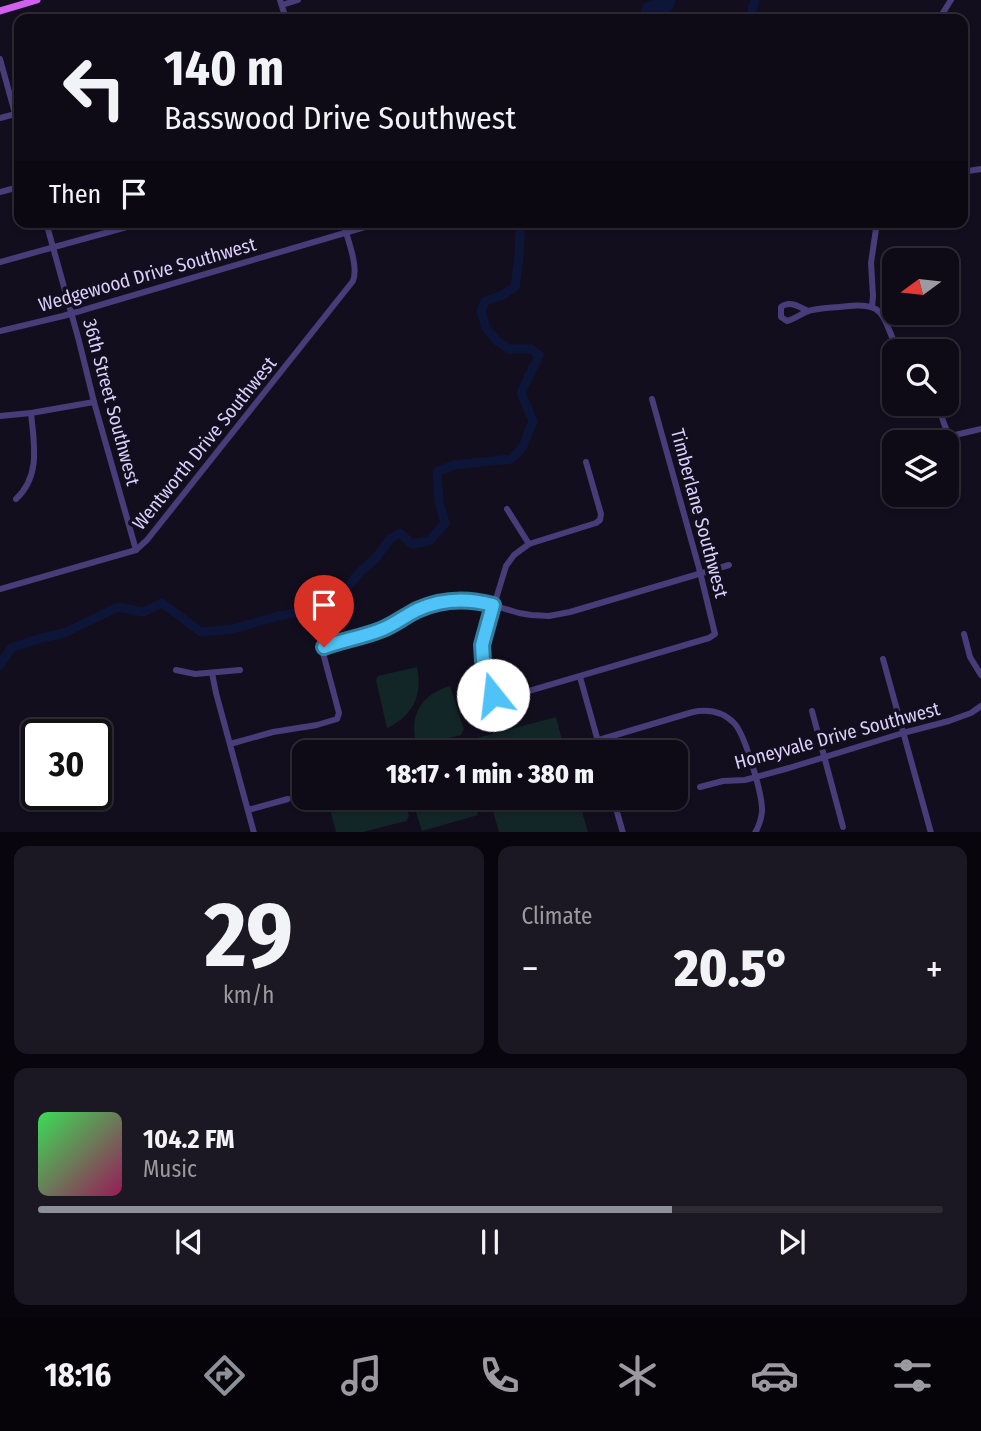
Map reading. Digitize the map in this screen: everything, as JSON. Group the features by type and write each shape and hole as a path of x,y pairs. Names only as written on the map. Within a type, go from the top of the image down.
{"main road":[{"path":"0,11 37,0"}],"street":[{"path":"281,2 298,0"},
{"path":"0,60 14,110"},
{"name":"36th Street Southwest","path":"48,228 136,550"},
{"path":"0,262 123,228"},
{"path":"345,228 346,233"},
{"name":"Wedgewood Drive Southwest","path":"0,331 72,313 362,228"},
{"path":"872,307 871,265 876,228"},
{"name":"Wentworth Drive Southwest","path":"0,589 136,550 149,537 355,275 346,233"},
{"path":"808,311 858,304 872,307 882,315 893,339"},
{"name":"Timberlane Southwest","path":"580,677 714,635 715,629 652,399"},
{"path":"0,416 94,402"},
{"path":"16,499 27,488 34,466 31,413"},
{"path":"959,434 981,429"},
{"path":"586,462 601,514 600,520 529,544 514,555 506,566 483,638 483,661 493,696 502,699 580,677 597,740 693,712 705,710 722,715 733,722 741,732 755,777 762,811 755,832"},
{"path":"507,509 529,544"},
{"path":"230,744 272,732 337,719 339,713 323,653 324,647 380,630 416,610 436,603 461,600 480,601 531,615 560,614 729,565"},
{"path":"964,634 972,662 981,675"},
{"path":"883,659 931,832"},
{"path":"176,670 195,674 240,670"},
{"path":"212,673 254,832"},
{"name":"Honeyvale Drive Southwest","path":"700,787 755,777 825,757 949,721 981,706"},
{"path":"812,711 843,827"},
{"path":"248,810 288,799"},
{"path":"617,810 623,832"}],"green space":[{"path":"417,667 418,686 414,703 404,717 387,728 376,680 378,676"},
{"path":"450,686 464,729 461,735 441,740 416,740 414,726 419,708 440,690"},
{"path":"556,717 562,740 473,740"},
{"path":"330,810 407,810 409,816 406,821 363,832 336,832"},
{"path":"415,810 477,810 478,815 422,831"},
{"path":"493,810 582,810 588,832 499,832"}],"water":[{"path":"653,0 676,0 668,14 640,14 643,4"}],"waterway":[{"path":"751,14 755,0"},
{"path":"0,665 11,648 64,633 118,607 143,612 162,603 201,632 233,629 303,612 342,593 390,539 400,533 412,544 429,541 445,523 439,502 437,472 454,465 511,459 522,448 533,421 521,393 539,355 531,349 509,349 497,341 486,328 481,311 485,301 501,296 515,287 521,228"}],"route":[{"path":"324,647 380,630 416,610 436,603 461,600 484,602 493,605 482,650 493,695"}]}
